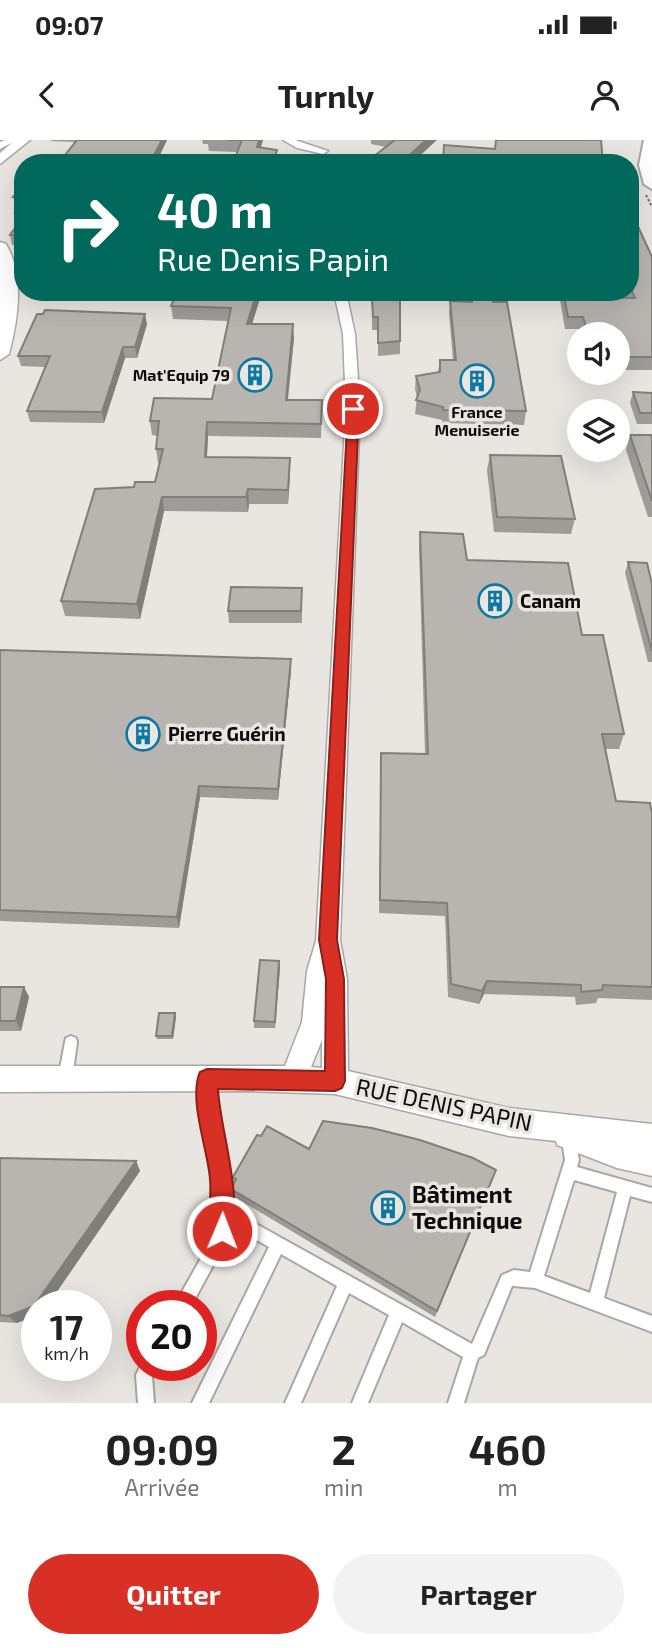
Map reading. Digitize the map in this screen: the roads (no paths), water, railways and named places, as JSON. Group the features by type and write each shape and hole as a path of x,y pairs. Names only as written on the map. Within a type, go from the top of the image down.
{"main road":[{"path":"0,160 23,140"},
{"path":"651,140 647,165 652,184"},
{"path":"0,247 7,265 9,291 1,346"}],"street":[{"path":"0,146 12,140"},
{"path":"291,140 300,146 326,148 322,154"},
{"path":"335,1081 335,979 328,940 353,421 353,376 341,301"},
{"path":"295,1079 298,1061 315,1022 320,957 328,940"},
{"name":"RUE DENIS PAPIN","path":"0,1079 335,1081 509,1122 564,1131 652,1138"},
{"name":"RUE DENIS PAPIN","path":"564,1131 617,1154 652,1162"}],"lane":[{"path":"65,1079 71,1042"},
{"path":"191,1290 222,1231 221,1180 208,1104 207,1079"},
{"path":"534,1280 572,1160 564,1131"},
{"path":"569,1172 652,1195"},
{"path":"595,1302 625,1188"},
{"path":"222,1213 472,1353"},
{"path":"200,1403 278,1245"},
{"path":"456,1403 472,1353 478,1349 507,1280 534,1280 652,1324"},
{"path":"293,1403 346,1283"},
{"path":"360,1403 399,1311"},
{"path":"144,1381 146,1403"}],"place":[{"name":"Mat'Equip 79","path":"255,375"},
{"name":"France Menuiserie","path":"477,381"},
{"name":"Canam","path":"495,601"},
{"name":"Pierre Guérin","path":"143,734"},
{"name":"Bâtiment Technique","path":"388,1208"}]}
